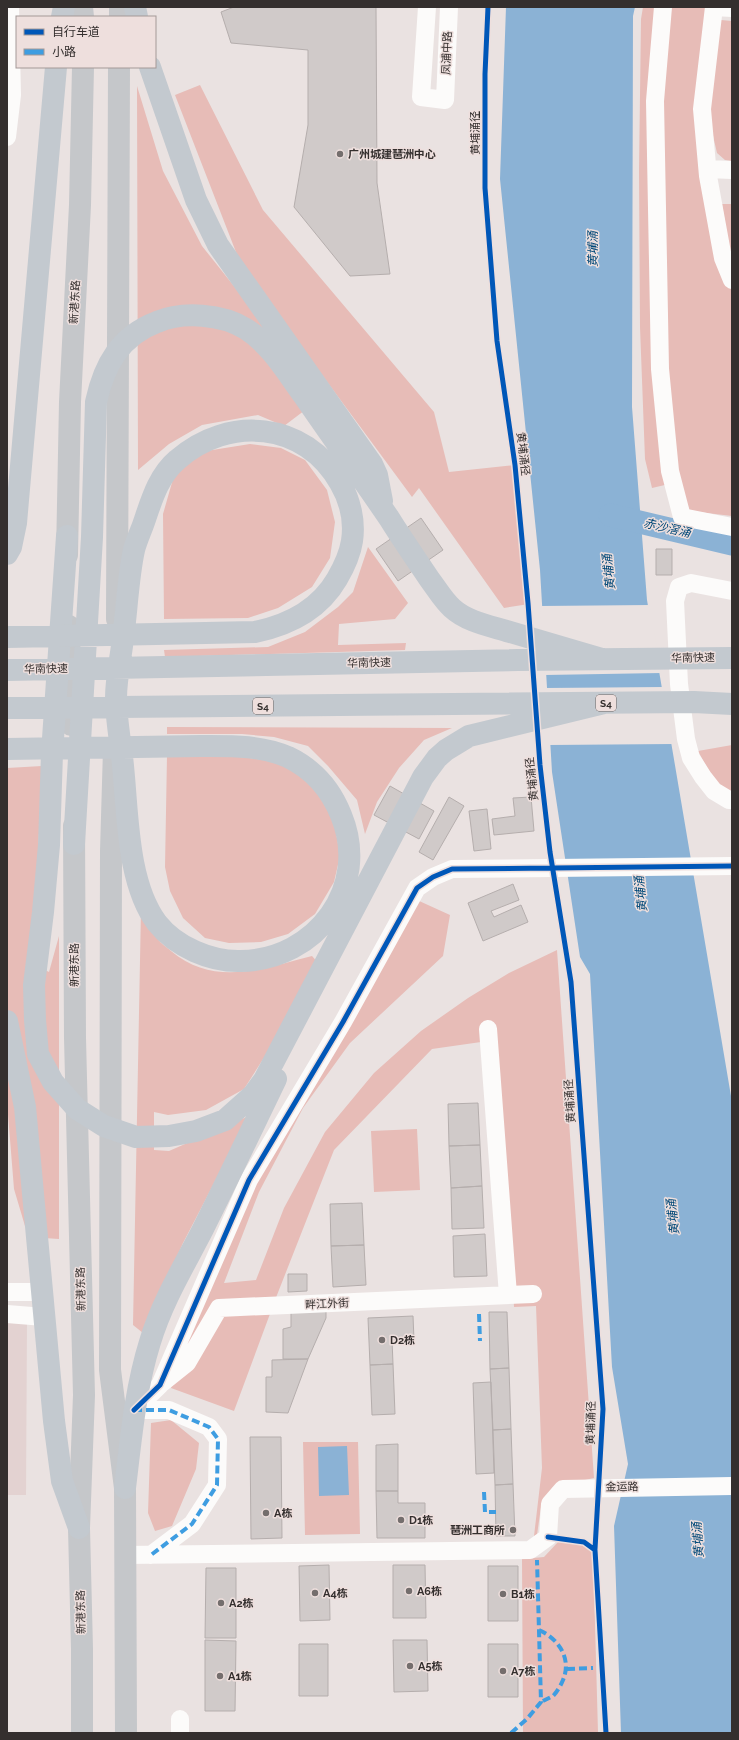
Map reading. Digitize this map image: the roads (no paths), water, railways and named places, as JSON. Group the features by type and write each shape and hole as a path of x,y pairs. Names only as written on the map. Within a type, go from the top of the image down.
{"highway":[{"path":"7,554 12,547 16,523 56,68"},
{"path":"150,68 186,172 206,222 230,262 372,464 380,488 383,510"},
{"path":"74,844 92,537 96,402 101,381 113,355 134,335 159,321 193,316 208,317 233,323 255,336 281,364 359,475 420,566 453,609 479,622 602,659"},
{"path":"7,637 255,632 285,624 307,612 323,598 335,584 345,564 352,541 352,514 346,493 335,474 321,458 302,442 265,431 243,431 220,434 200,443 187,451 174,462 165,473 150,504 134,550 116,698 121,852 138,882 146,903 158,923 177,941 198,952 218,959 238,962 259,960 277,956 294,948 311,937 324,924 338,904 348,876 350,850 345,825 336,803 326,788 305,767 286,756 261,749 228,746 7,749"},
{"path":"67,536 52,753 48,852 43,912 34,985 35,1020 38,1054 53,1082 77,1109 104,1126 136,1136 168,1136 196,1130 224,1120 253,1094 264,1080 423,777 437,758 458,741 519,714"},
{"name":"华南快速","path":"7,670 518,660 732,658"},
{"name":"S4","path":"7,708 519,714 604,703 694,702 732,704"},
{"path":"125,1488 134,1410 140,1377 150,1341 162,1309 239,1158 344,930"},
{"path":"7,1021 25,1107 54,1421 62,1481 79,1528"}],"main road":[{"name":"新港东路","path":"82,1733 82,1649 79,1528 84,1395 75,1038 74,844 67,536 70,402 80,197 83,68"},
{"path":"116,698 118,533 119,68"},
{"path":"121,852 110,1370 125,1488 126,1733"}],"street":[{"path":"7,137 12,95 10,7"},
{"name":"凤浦中路","path":"427,7 421,97 445,100 449,7"},
{"path":"663,7 655,101 660,369 670,471 682,517 732,527"},
{"path":"732,8 714,7 702,109 708,170 723,258 732,280"},
{"path":"708,170 732,170"},
{"path":"732,591 691,583 679,588 675,602 679,684 686,739 691,758 714,791 729,800 732,800"},
{"path":"134,1410 160,1385 249,1180 289,1110 343,1022 417,888 433,877 452,869 491,867 732,866"},
{"path":"488,1030 508,1295"},
{"path":"7,1292 42,1292"},
{"name":"畔江外街","path":"160,1385 187,1363 219,1308 532,1294"},
{"path":"7,1314 44,1317"},
{"path":"125,1555 151,1555 192,1524 217,1485 218,1439 209,1428 169,1410 134,1410"},
{"name":"金运路","path":"151,1555 179,1560 528,1546 548,1537 550,1504 563,1489 732,1486"}],"water":[{"name":"黄埔涌","path":"506,7 635,7 633,16 632,407 647,600 732,1102 732,1733 621,1733 614,1526 628,1464 612,1367 590,974 580,957 552,772 540,570 500,179"},
{"path":"347,1446 349,1495 319,1496 318,1447"}],"waterway":[{"name":"赤沙滘涌","path":"610,515 732,544"}],"place":[{"name":"广州城建琶洲中心","path":"340,154"},
{"name":"D2栋","path":"382,1340"},
{"name":"A栋","path":"266,1513"},
{"name":"D1栋","path":"401,1520"},
{"name":"琶洲工商所","path":"513,1530"},
{"name":"A6栋","path":"409,1591"},
{"name":"A4栋","path":"315,1593"},
{"name":"B1栋","path":"503,1594"},
{"name":"A2栋","path":"221,1603"},
{"name":"A5栋","path":"410,1666"},
{"name":"A7栋","path":"503,1671"},
{"name":"A1栋","path":"220,1676"}]}
